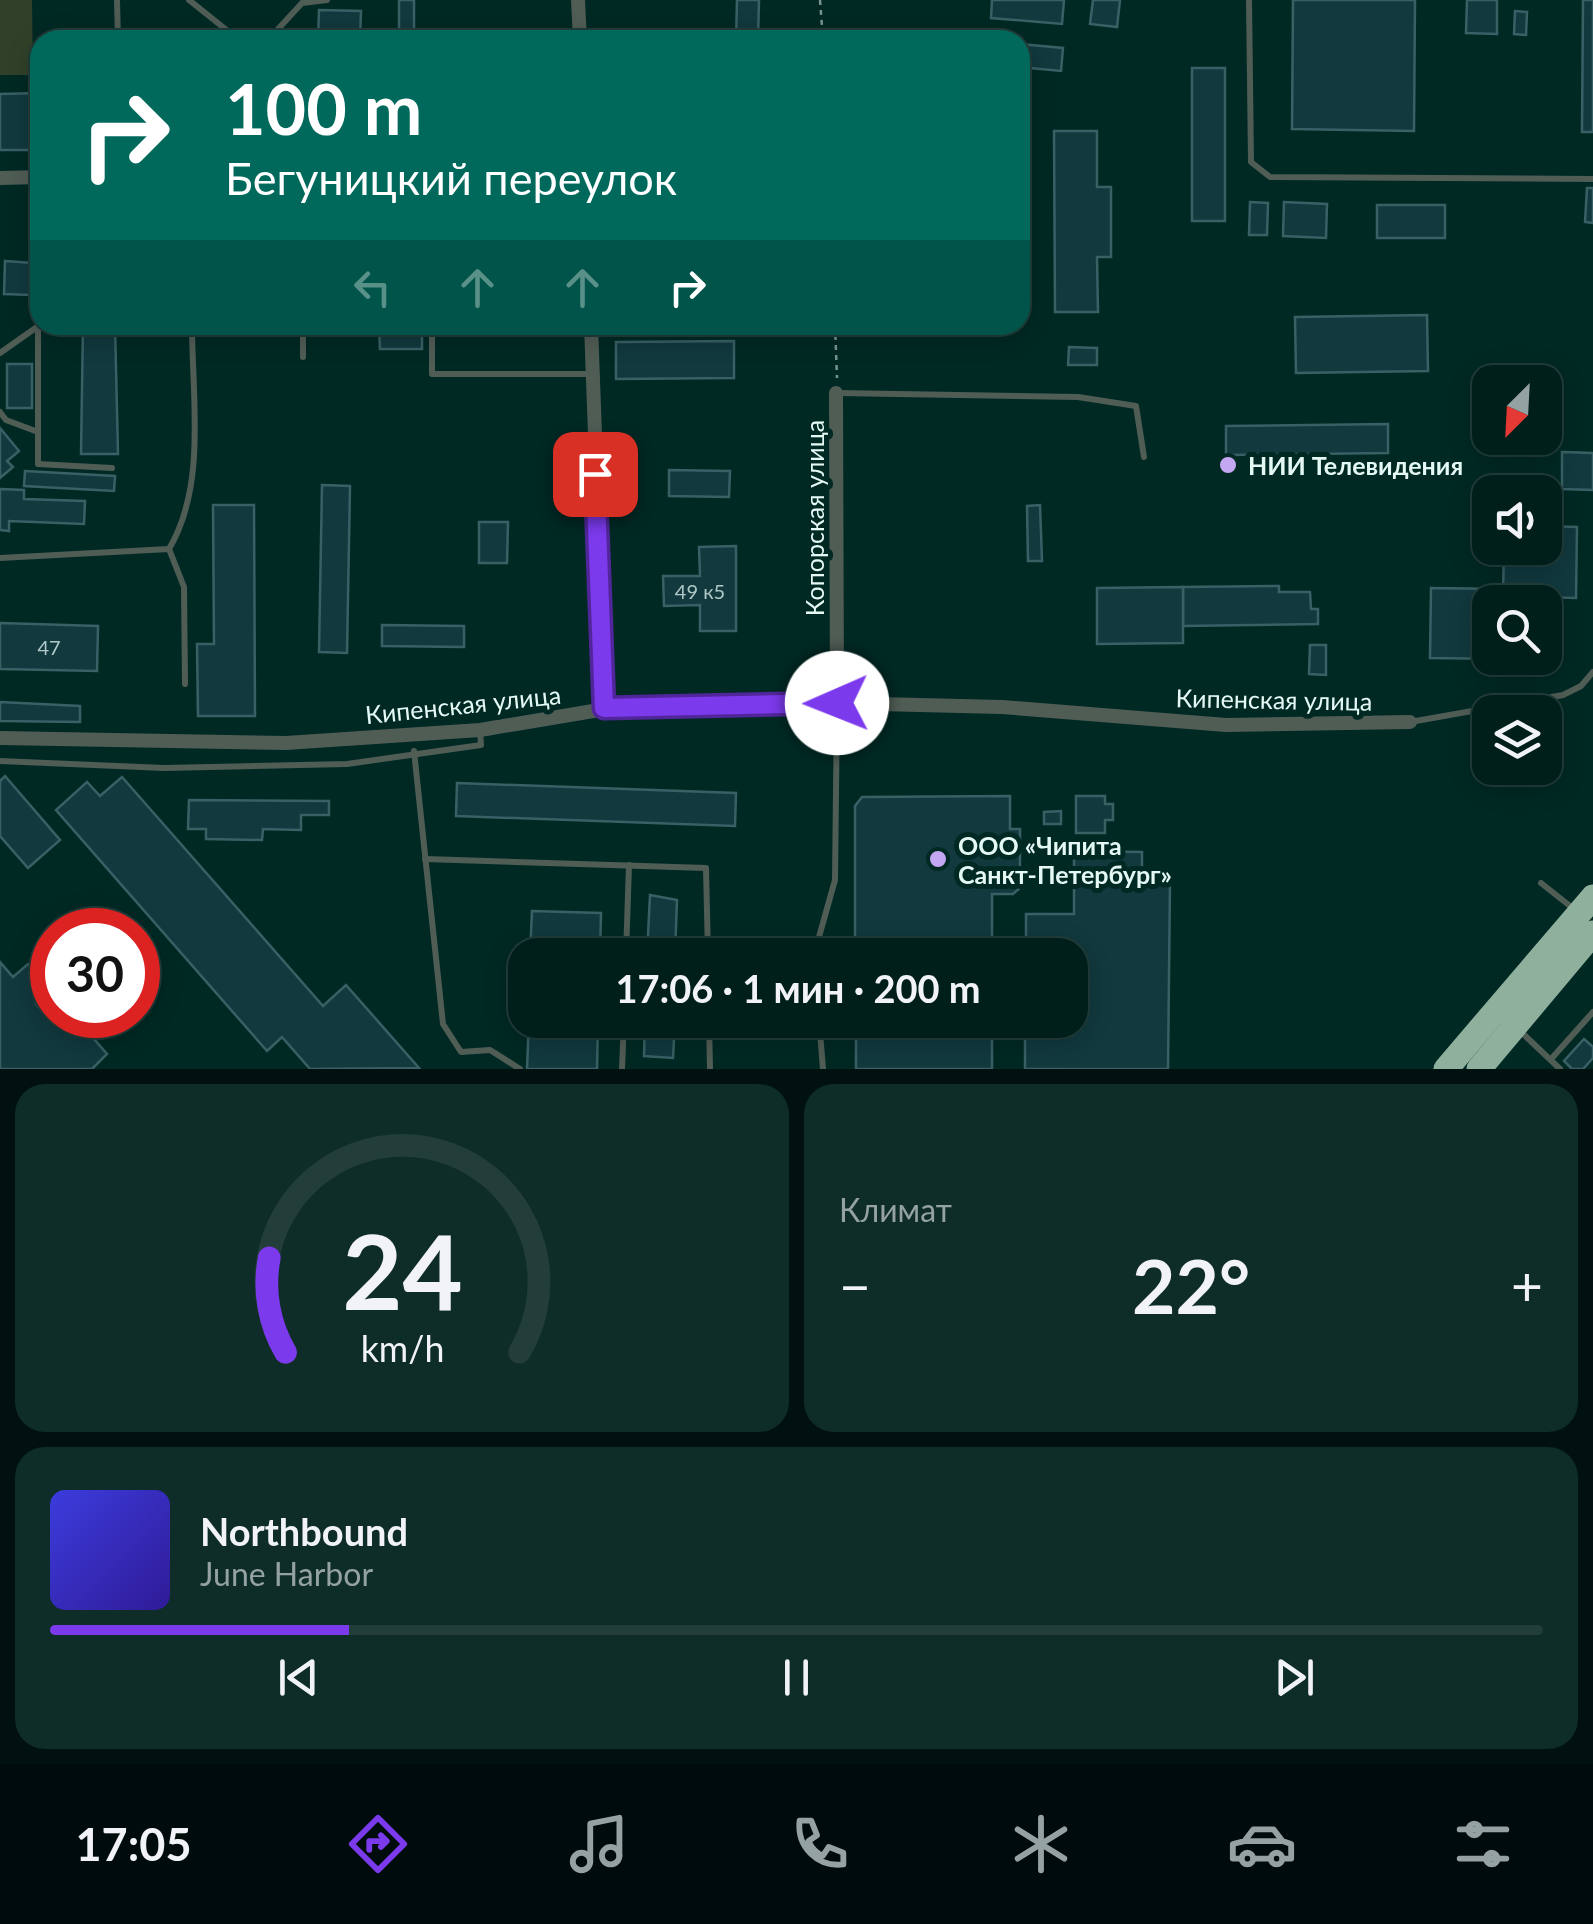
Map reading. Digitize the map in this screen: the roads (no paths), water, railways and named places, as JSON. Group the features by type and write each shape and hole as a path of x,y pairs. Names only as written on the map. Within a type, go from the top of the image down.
{"highway":[{"path":"1479,1069 1516,1027 1588,915"},
{"path":"1446,1069 1588,915"}],"street":[{"path":"578,0 580,30"},
{"path":"0,178 30,177"},
{"path":"591,335 604,708"},
{"name":"Копорская улица","path":"836,394 837,703"},
{"name":"Кипенская улица","path":"0,738 286,743 480,730 604,708 837,703 1002,707 1226,725 1410,722"}],"lane":[{"path":"118,0 118,30"},
{"path":"189,0 226,30"},
{"path":"277,30 302,3 327,0"},
{"path":"1249,0 1252,162 1260,172 1270,177 1593,179"},
{"path":"0,353 30,332"},
{"path":"38,335 38,464 112,468"},
{"path":"168,549 183,526 193,471 192,335"},
{"path":"302,335 303,357"},
{"path":"432,335 432,374 592,374"},
{"path":"836,394 1078,396 1136,406 1144,457"},
{"path":"0,412 6,420 38,432"},
{"path":"0,558 168,549"},
{"path":"168,549 184,587 185,684"},
{"path":"1410,722 1564,695 1581,686 1593,672"},
{"path":"820,938 835,880 837,703"},
{"path":"0,761 164,768 329,764 481,745 480,730"},
{"path":"414,751 443,1024 461,1052 490,1050 520,1069"},
{"path":"424,859 706,868 708,938"},
{"path":"626,938 628,865"},
{"path":"1541,884 1588,915"},
{"path":"1552,1058 1593,1012"},
{"path":"1516,1027 1560,1069"},
{"path":"622,1069 623,1038"},
{"path":"709,1038 710,1069"},
{"path":"821,1038 823,1069"}],"place":[{"name":"НИИ Телевидения","path":"1228,465"},
{"name":"ООО «Чипита Санкт-Петербург»","path":"938,859"}]}
